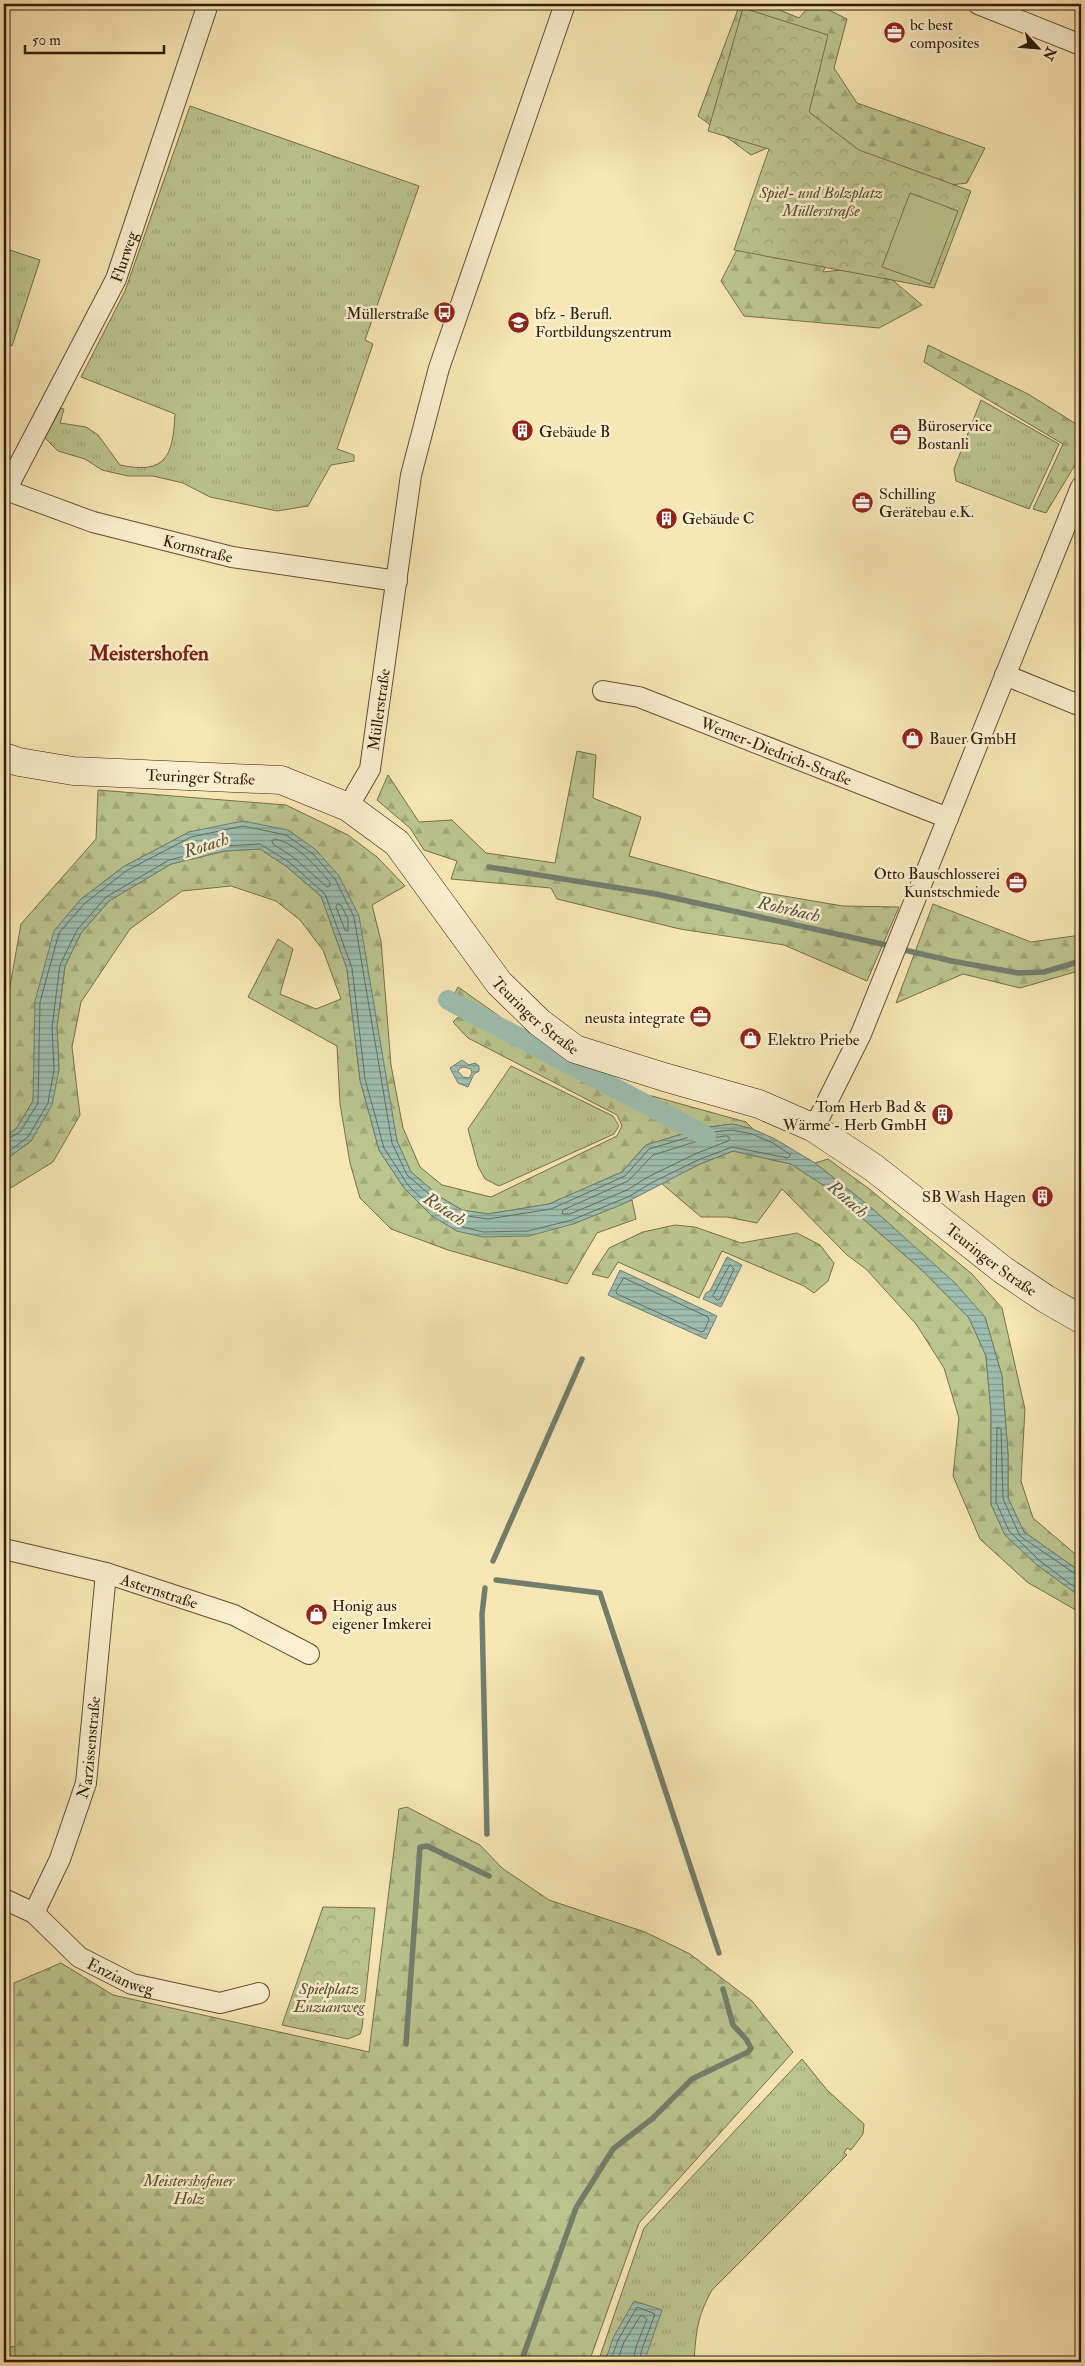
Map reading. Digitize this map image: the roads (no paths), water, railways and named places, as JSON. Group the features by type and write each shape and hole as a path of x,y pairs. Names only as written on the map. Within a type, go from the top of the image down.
{"street":[{"name":"Flurweg","path":"5,492 116,279 208,4"},
{"path":"978,4 1081,46"},
{"name":"Müllerstraße","path":"348,807 370,769 411,475 439,368 559,6"},
{"path":"814,1128 861,1034 886,974 1081,487"},
{"name":"Kornstraße","path":"5,492 101,524 232,557 397,581"},
{"path":"1005,675 1081,706"},
{"name":"Werner-Diedrich-Straße","path":"603,691 639,697 948,818"},
{"name":"Teuringer Straße","path":"4,757 19,762 74,771 281,780 348,807 397,843 499,983 539,1022 575,1049 759,1104 814,1128 874,1168 1003,1270 1046,1299 1081,1319"},
{"name":"Asternstraße","path":"4,1549 106,1572 234,1615 309,1654"},
{"name":"Narzissenstraße","path":"34,1913 60,1860 86,1783 106,1572"},
{"name":"Enzianweg","path":"4,1899 34,1913 79,1957 132,1984 220,2003 260,1993"}],"water":[{"name":"Rotach","path":"243,821 288,830 316,850 339,876 359,916 397,1141 411,1172 440,1197 462,1210 488,1214 549,1204 622,1172 646,1145 702,1128 732,1124 753,1129 775,1139 815,1163 874,1210 955,1283 985,1317 1002,1376 1008,1454 1008,1498 1024,1532 1081,1572 1081,1597 1037,1565 1005,1535 991,1504 991,1412 986,1356 969,1318 924,1272 829,1189 791,1164 733,1151 700,1164 623,1204 573,1224 529,1236 483,1237 457,1231 432,1216 404,1188 379,1150 360,1080 347,969 321,896 286,866 260,849 225,851 171,864 109,901 81,933 65,966 57,1027 59,1070 52,1105 31,1141 4,1161 4,1137 16,1129 33,1101 35,1001 54,931 80,900 123,867 189,832"},
{"path":"462,1060 469,1065 475,1063 479,1066 479,1071 474,1074 468,1087 458,1083 450,1068","holes":["464,1067 471,1069 472,1073 469,1078 463,1077 458,1071"]},
{"path":"727,1257 742,1265 721,1307 703,1299 706,1293 710,1291"},
{"path":"620,1270 717,1316 706,1339 608,1295"},
{"path":"634,2301 662,2310 644,2362 605,2362 613,2338"}],"waterway":[{"name":"Rohrbach","path":"489,867 656,894 891,946"},
{"name":"Rohrbach","path":"900,949 1018,973 1044,972 1081,961"},
{"path":"448,1000 706,1136"},
{"path":"493,1561 582,1359"},
{"path":"496,1580 600,1593 719,1953"},
{"path":"485,1588 482,1614 487,1834"},
{"path":"406,2044 420,1847 427,1846 489,1876"},
{"path":"521,2362 576,2208 613,2149 653,2118 692,2079 748,2052 751,2048 746,2039 733,2025 723,1989"}],"place":[{"name":"bc best composites","path":"894,33"},
{"name":"Müllerstraße","path":"445,313"},
{"name":"bfz - Berufl. Fortbildungszentrum","path":"519,322"},
{"name":"Gebäude B","path":"523,431"},
{"name":"Büroservice Bostanli","path":"901,434"},
{"name":"Schilling Gerätebau e.K.","path":"863,502"},
{"name":"Gebäude C","path":"666,518"},
{"name":"Bauer GmbH","path":"913,738"},
{"name":"Otto Bauschlosserei Kunstschmiede","path":"1016,882"},
{"name":"neusta integrate","path":"701,1017"},
{"name":"Elektro Priebe","path":"751,1039"},
{"name":"Tom Herb Bad & Wärme - Herb GmbH","path":"943,1115"},
{"name":"SB Wash Hagen","path":"1042,1196"},
{"name":"Honig aus eigener Imkerei","path":"316,1614"}],"district":[{"name":"Meistershofen","path":"149,653"}],"park label":[{"name":"Spiel- und Bolzplatz Müllerstraße","path":"821,201"},
{"name":"Spielplatz Enzianweg","path":"329,1997"},
{"name":"Meistershofener Holz","path":"189,2189"}]}
